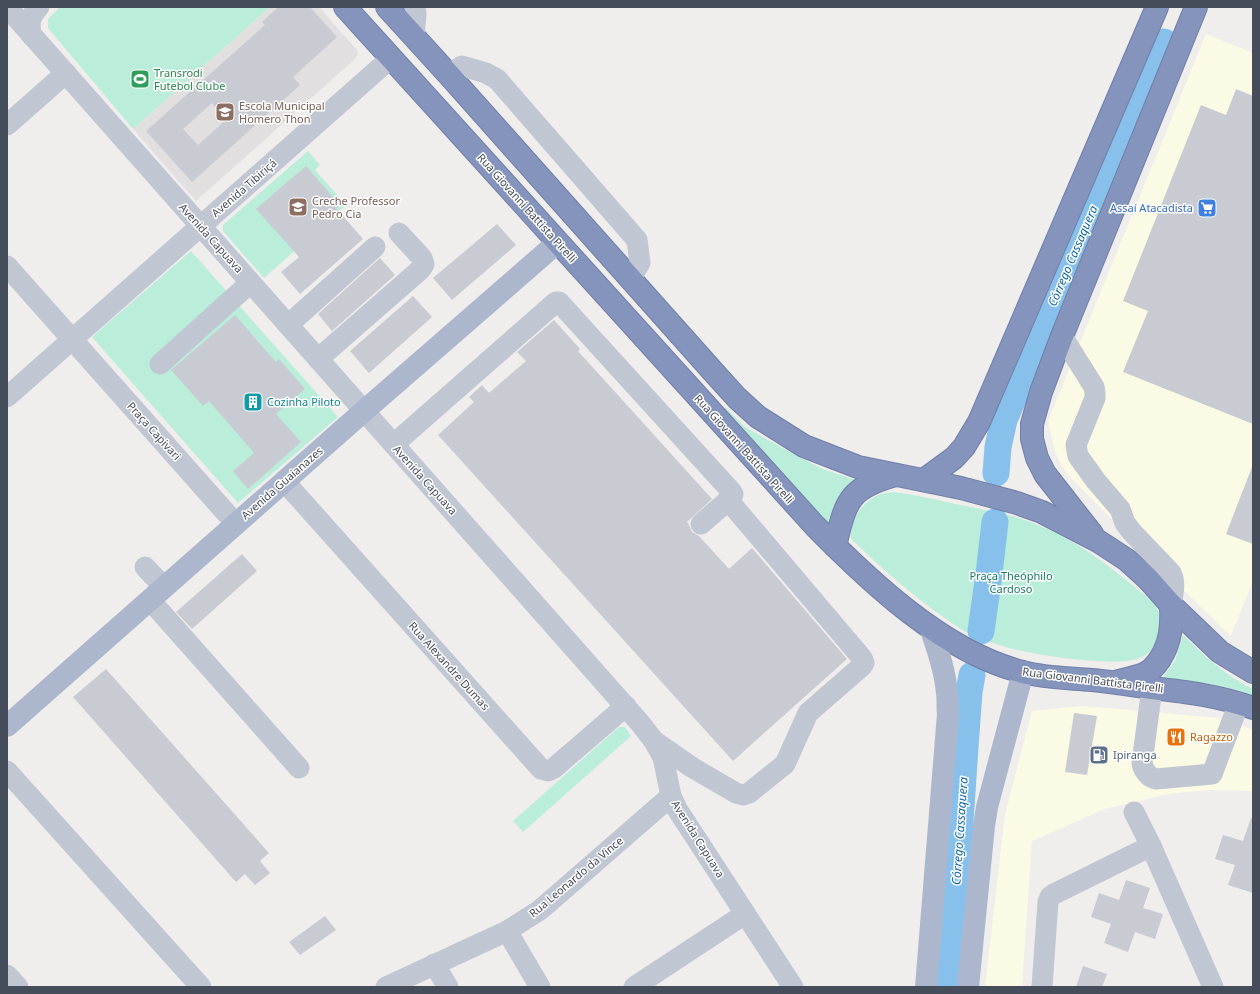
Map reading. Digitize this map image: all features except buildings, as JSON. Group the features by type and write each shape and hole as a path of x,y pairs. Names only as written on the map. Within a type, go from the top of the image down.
{"highway":[{"name":"Rua Giovanni Battista Pirelli","path":"345,7 766,474 835,546 876,584 930,626 970,652 992,662 1023,672 1114,682 1199,694 1246,705"},
{"path":"387,7 737,398 758,417 804,446 858,467 924,480 992,496 1042,512 1098,541 1127,560 1148,579 1220,652 1253,672"},
{"path":"924,480 954,458 964,447 976,427 1157,7"},
{"path":"1098,541 1044,474 1037,458 1032,439 1032,424 1035,410 1062,336 1196,7"},
{"path":"835,546 847,504 855,494 866,486 896,475"},
{"path":"1114,682 1146,673 1155,666 1165,652 1171,635 1172,605"}],"main road":[{"name":"Avenida Guaianazes","path":"7,726 364,410 558,242"},
{"path":"926,987 948,714 947,693 944,676 930,626"},
{"path":"968,987 987,807 1023,672"}],"street":[{"path":"414,37 416,14 415,7"},
{"path":"9,9 21,14 36,10"},
{"name":"Avenida Capuava","path":"9,9 626,706 654,741 663,757 670,796 677,809 793,987"},
{"path":"31,35 30,28 36,10"},
{"name":"Avenida Tibiriçá","path":"7,397 391,58"},
{"path":"448,74 462,66 486,73 497,79 637,240 640,263 630,279"},
{"path":"7,125 66,73"},
{"path":"318,359 421,269 424,264 422,258 399,233"},
{"path":"288,325 376,247"},
{"name":"Praça Capivari","path":"7,266 236,524"},
{"path":"160,364 250,282"},
{"path":"394,444 556,302 559,302 733,494 701,524"},
{"path":"1062,336 1095,393 1095,398 1076,445 1078,456 1096,481 1120,509 1125,523 1132,532 1171,573 1174,578 1172,605"},
{"name":"Rua Alexandre Dumas","path":"284,481 541,769 548,771 554,768 626,706"},
{"path":"654,741 693,768 736,793 743,795 785,764 808,713 864,663 862,658 728,500"},
{"path":"145,567 157,594 299,768"},
{"path":"1152,688 1142,767 1149,776 1156,779 1212,774 1246,705"},
{"path":"7,771 201,987"},
{"name":"Rua Leonardo da Vince","path":"386,987 507,931 540,910 670,796"},
{"path":"1134,812 1151,846 1213,987"},
{"path":"1042,987 1048,902 1050,897 1151,846"},
{"path":"634,987 746,914"},
{"path":"507,931 540,987"},
{"path":"434,964 448,987"},
{"path":"7,974 18,987"}],"shaded area":[{"name":"Escola Municipal Homero Thon","path":"270,7 319,7 357,50 358,54 356,58 196,201 133,129"},
{"path":"1206,34 1253,53 1253,581 1231,636 1181,588 1184,575 1151,544 1144,552 1072,479 1062,466 1055,452 1048,421"},
{"path":"1082,706 1218,718 1232,721 1253,730 1253,791 1208,790 1168,794 1105,809 1032,841 1022,987 985,987 1005,814 1032,711"}],"green space":[{"name":"Transrodi Futebol Clube","path":"60,7 270,7 133,129 48,28 48,19"},
{"path":"308,151 320,165 315,170 346,205 264,278 223,231 223,225"},
{"path":"191,251 338,417 238,503 92,337"},
{"path":"726,408 745,427 797,456 825,470 856,480 841,494 833,511 830,525 724,409"},
{"name":"Praça Theóphilo Cardoso","path":"893,492 997,512 1015,517 1047,529 1075,543 1113,569 1154,604 1158,610 1160,619 1160,630 1157,641 1147,654 1133,660 1116,662 1094,661 1049,656 1005,647 972,635 963,630 906,589 851,539 851,532 855,518 863,506 874,497"},
{"path":"1183,635 1216,665 1243,684 1253,689 1253,696 1209,684 1163,677 1175,661"},
{"path":"619,727 625,727 631,736 523,832 513,821"}],"waterway":[{"name":"Córrego Cassaquera","path":"996,473 998,447 1004,420 1164,42"},
{"name":"Córrego Cassaquera","path":"981,631 995,522"},
{"name":"Córrego Cassaquera","path":"949,987 969,692 972,675"},
{"path":"958,691 969,692"}],"place":[{"name":"Transrodi Futebol Clube","path":"140,79"},
{"name":"Escola Municipal Homero Thon","path":"225,112"},
{"name":"Creche Professor Pedro Cia","path":"298,207"},
{"name":"Assaí Atacadista","path":"1207,208"},
{"name":"Cozinha Piloto","path":"253,402"},
{"name":"Ragazzo","path":"1176,737"},
{"name":"Ipiranga","path":"1099,755"}]}
